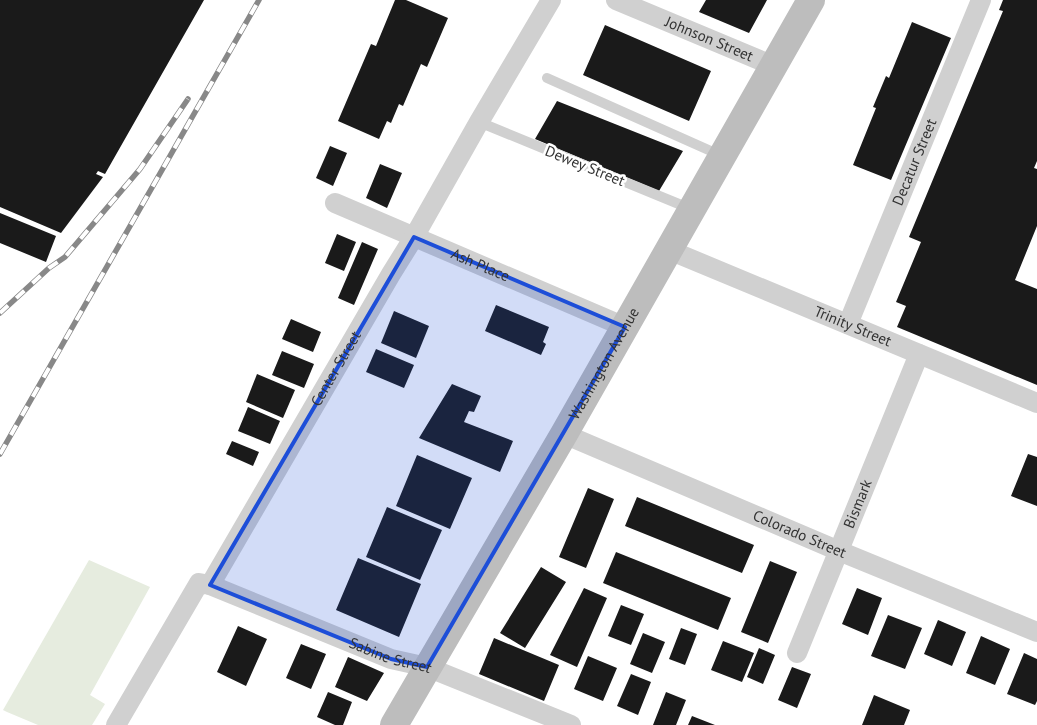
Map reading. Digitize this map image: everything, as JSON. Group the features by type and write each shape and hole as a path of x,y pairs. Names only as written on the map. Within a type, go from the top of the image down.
{"main road":[{"name":"Washington Avenue","path":"394,725 564,434 811,0"}],"street":[{"name":"Center Street","path":"210,585 551,0"},
{"name":"Johnson Street","path":"616,0 774,66"},
{"name":"Decatur Street","path":"848,324 981,0"},
{"name":"Ash Place","path":"335,203 625,327"},
{"name":"Trinity Street","path":"669,250 1037,403"},
{"name":"Bismark","path":"797,653 919,354"},
{"name":"Colorado Street","path":"564,434 839,551 1037,632"},
{"path":"116,725 198,583 210,585"},
{"name":"Sabine Street","path":"210,585 391,659 427,667 571,725"}],"lane":[{"path":"547,78 722,156"},
{"name":"Dewey Street","path":"479,122 692,210"}],"highlighted area":[{"path":"414,237 625,327 427,667 391,659 210,585"}],"shaded area":[{"path":"89,560 150,587 90,695 105,704 92,725 38,725 3,710"}],"building":[{"path":"0,0 204,0 105,174 98,171 96,174 103,177 61,233 0,207"},
{"path":"395,0 406,0 448,18 427,67 421,64 403,106 399,104 391,123 387,121 379,139 338,121 371,44 376,46"},
{"path":"706,0 767,0 749,33 699,12"},
{"path":"1003,0 1037,0 1037,161 1034,168 1037,169 1037,226 1015,280 1037,289 1037,385 897,327 906,306 896,302 921,242 909,237 1003,11 999,10"},
{"path":"912,22 951,38 891,180 853,165 876,108 873,107 886,76 889,78"},
{"path":"605,25 711,71 689,121 583,75"},
{"path":"557,101 683,151 659,191 535,139"},
{"path":"330,146 347,153 333,186 316,178"},
{"path":"380,164 402,173 387,208 366,198"},
{"path":"0,213 56,236 46,262 0,243"},
{"path":"337,234 356,242 344,271 325,263"},
{"path":"362,242 378,249 354,305 338,298"},
{"path":"496,305 549,327 543,342 546,344 541,355 485,331"},
{"path":"394,311 429,326 416,358 381,343"},
{"path":"291,319 321,332 313,352 282,339"},
{"path":"376,349 414,365 404,388 366,372"},
{"path":"282,351 314,364 304,388 272,375"},
{"path":"257,374 295,390 283,418 246,402"},
{"path":"452,384 481,396 474,412 469,411 464,422 513,441 500,472 419,438"},
{"path":"248,407 280,421 270,444 238,431"},
{"path":"232,441 259,452 253,466 226,454"},
{"path":"1028,454 1037,457 1037,506 1011,496"},
{"path":"417,455 472,478 450,529 396,506"},
{"path":"588,488 614,499 586,568 559,557"},
{"path":"637,497 754,545 742,573 625,526"},
{"path":"387,507 442,530 420,580 366,557"},
{"path":"616,552 731,598 718,630 603,583"},
{"path":"358,558 421,584 399,637 336,610"},
{"path":"770,561 797,572 768,643 741,632"},
{"path":"541,567 566,582 525,648 500,633"},
{"path":"584,588 607,598 577,667 550,655"},
{"path":"857,588 882,598 868,635 842,624"},
{"path":"621,605 644,614 631,645 608,636"},
{"path":"888,615 922,628 905,669 871,656"},
{"path":"938,620 966,632 952,666 924,654"},
{"path":"238,626 267,639 246,686 217,672"},
{"path":"681,628 697,634 685,665 669,659"},
{"path":"643,633 665,642 652,673 630,664"},
{"path":"981,636 1010,649 995,685 966,673"},
{"path":"494,638 559,665 544,701 479,674"},
{"path":"723,641 754,653 742,682 711,670"},
{"path":"301,644 326,654 311,689 286,678"},
{"path":"759,648 775,655 763,684 747,677"},
{"path":"1024,653 1037,659 1037,701 1035,705 1007,694"},
{"path":"588,656 617,668 603,701 574,689"},
{"path":"348,657 384,673 367,701 335,687"},
{"path":"792,667 811,674 797,708 778,700"},
{"path":"631,674 651,682 638,715 617,706"},
{"path":"328,692 352,702 343,725 335,725 317,717"},
{"path":"666,692 686,700 676,725 653,725"},
{"path":"874,695 910,710 904,725 862,725"},
{"path":"692,716 715,725 688,725"}],"railway":[{"path":"0,454 259,0"},
{"path":"0,313 49,268 65,257 140,169 188,99"}]}
